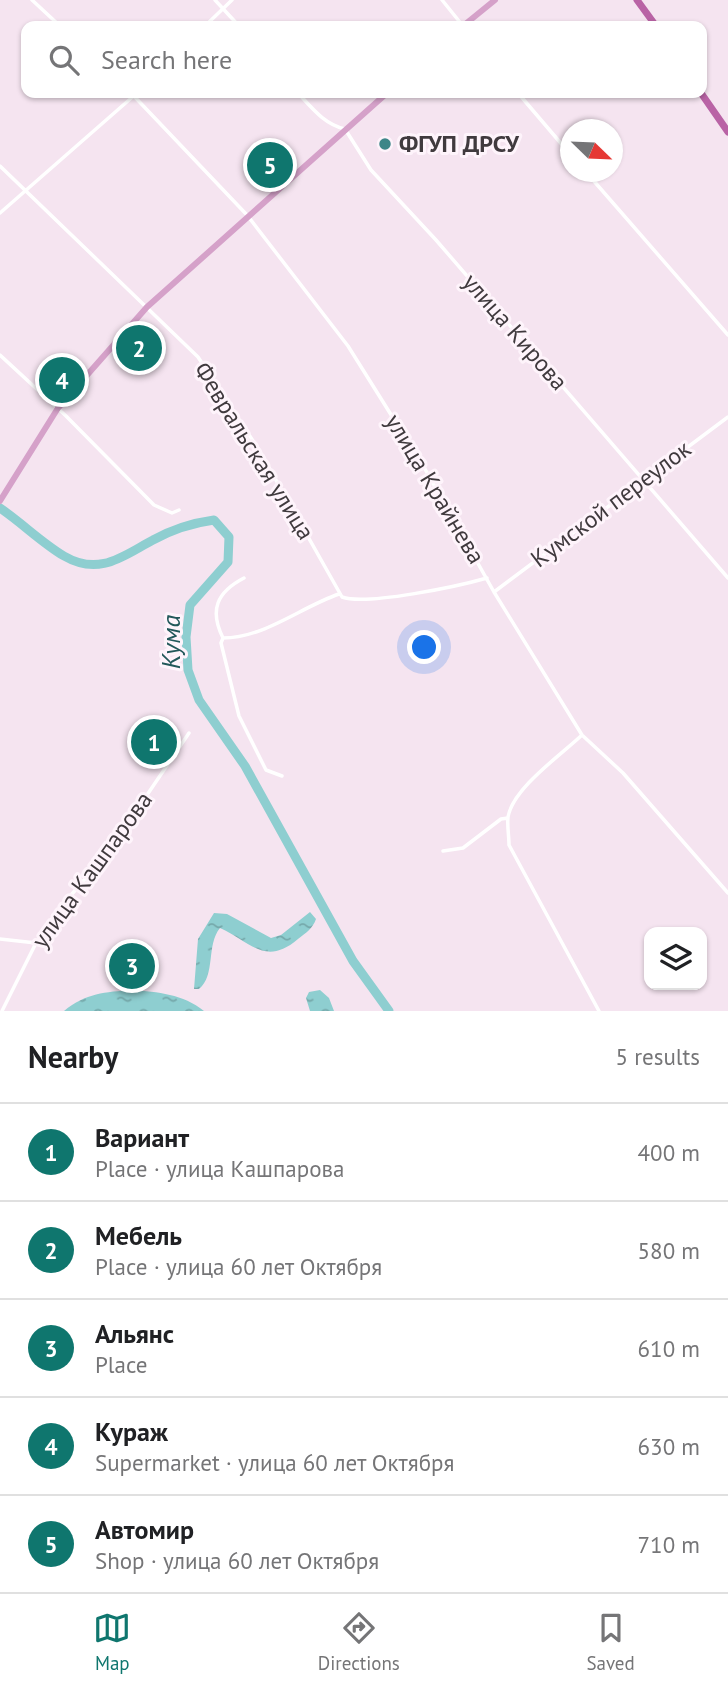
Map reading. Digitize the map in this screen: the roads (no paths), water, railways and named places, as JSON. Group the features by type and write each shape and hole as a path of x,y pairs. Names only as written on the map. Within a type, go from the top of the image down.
{"highway":[{"path":"637,0 652,21"},
{"path":"704,98 728,132"}],"main road":[{"path":"469,21 495,0"},
{"path":"0,501 58,408 147,307 381,98"}],"street":[{"path":"32,0 55,21"},
{"path":"215,0 234,21"},
{"path":"210,21 232,0"},
{"path":"442,0 459,21"},
{"path":"0,213 130,98"},
{"name":"улица Крайнева","path":"138,98 247,215 348,346 425,469 494,592 582,735 623,773 728,893"},
{"name":"улица Кирова","path":"303,98 318,115 335,127 345,129 371,170 436,240 728,578"},
{"path":"521,98 560,142"},
{"name":"Февральская улица","path":"0,166 198,357 259,450 339,594 345,598 456,587 487,578"},
{"path":"595,182 728,335"},
{"path":"0,355 58,408 154,505 172,513 179,510"},
{"name":"Кумской переулок","path":"494,592 728,417"},
{"path":"244,578 226,588 218,598 216,623 223,638 221,643 239,716 266,770 282,776"},
{"path":"223,638 245,636 304,607 339,594"},
{"name":"улица Кашпарова","path":"2,1011 36,943 57,911 107,854 189,733"},
{"path":"582,735 524,788 513,802 508,818 509,845 599,1011"},
{"path":"443,851 463,848 501,819 508,818"},
{"path":"0,940 36,943"}],"water":[{"path":"310,912 316,919 311,928 286,947 276,951 258,949 220,928 213,943 207,976 199,989 194,989 198,939 214,913 227,914 271,938 281,935"},
{"path":"132,990 179,997 204,1011 64,1011 88,997"},
{"path":"320,990 329,998 334,1011 310,1011 306,998 309,992"}],"waterway":[{"name":"Кума","path":"0,508 64,556 89,564 111,562 168,533 206,521 214,520 229,537 228,562 190,605 186,637 188,670 199,700 245,766 353,961 389,1011"}],"place":[{"name":"ФГУП ДРСУ","path":"385,144"},
{"name":"Автомир","path":"270,165"},
{"name":"Мебель","path":"139,348"},
{"name":"Кураж","path":"62,380"},
{"name":"Вариант","path":"154,742"},
{"name":"Альянс","path":"132,966"}]}
